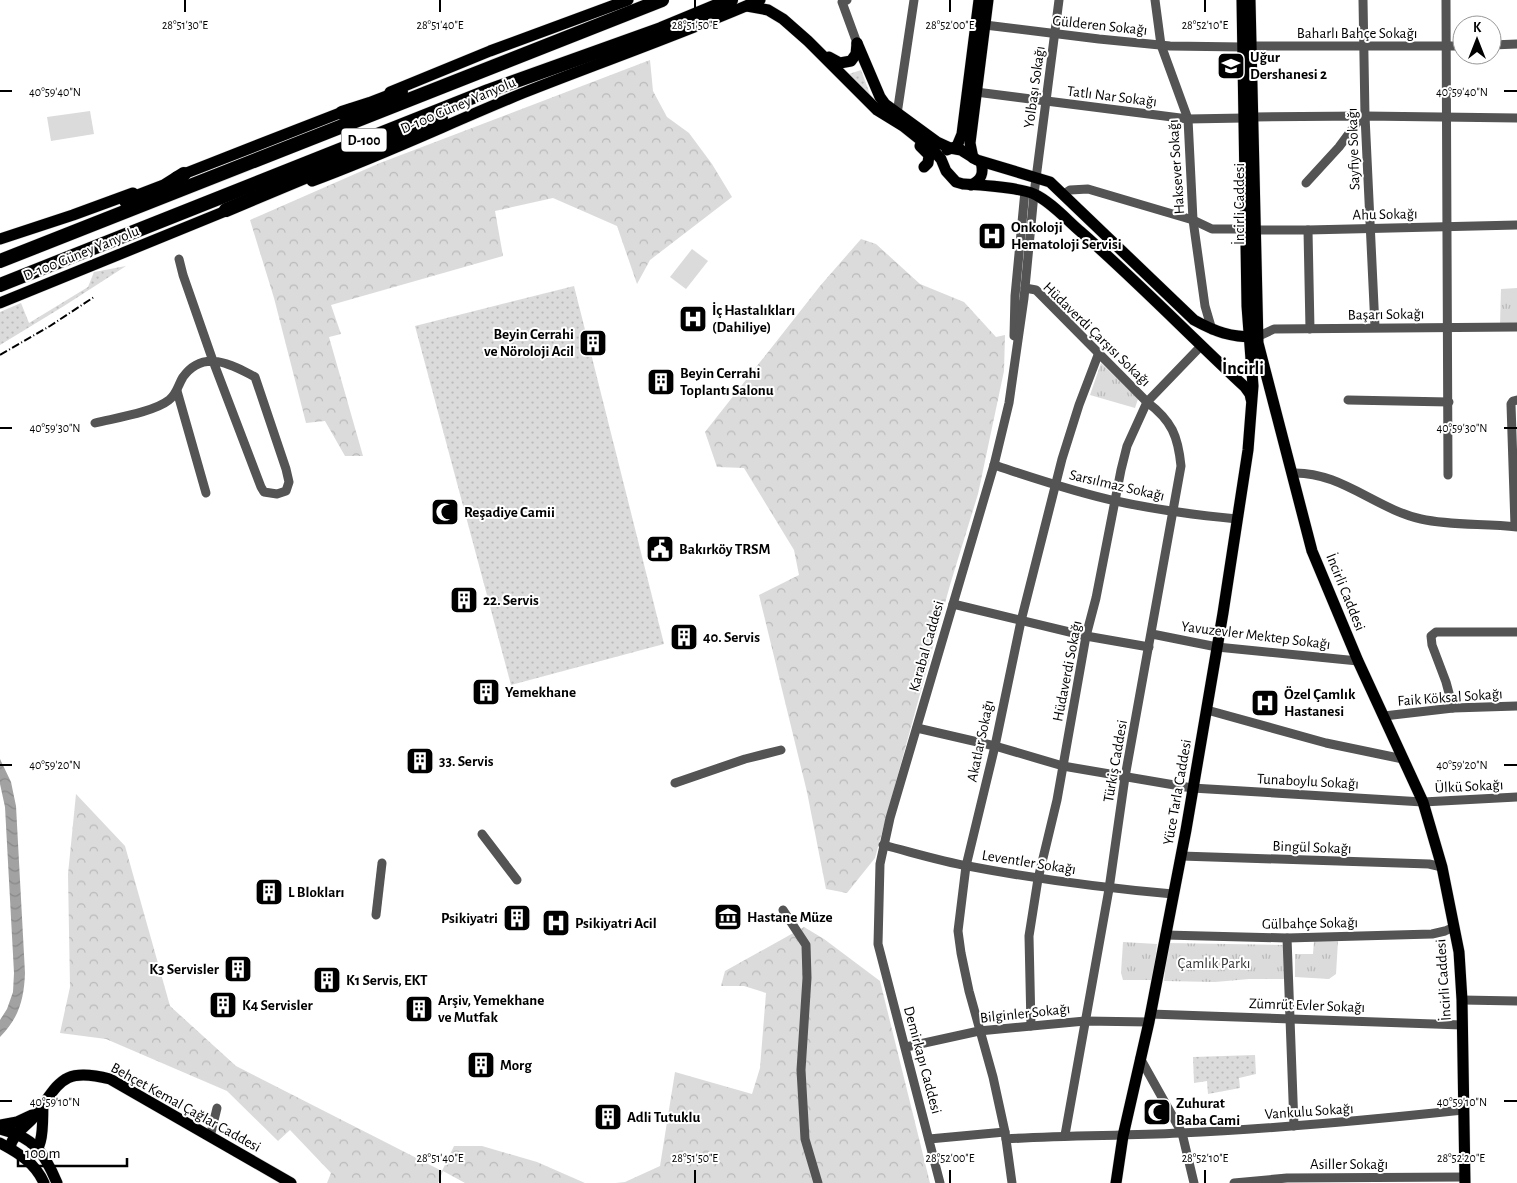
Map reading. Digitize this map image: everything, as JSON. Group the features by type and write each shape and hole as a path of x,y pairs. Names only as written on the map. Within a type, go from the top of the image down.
{"highway":[{"name":"D-100","path":"0,261 662,0"},
{"name":"D-100","path":"0,285 488,91 661,29 731,0"},
{"path":"342,113 512,52 535,45 547,45"},
{"path":"226,210 422,128 444,115 456,104"},
{"path":"15,255 49,234 165,186 184,174"}],"main road":[{"path":"0,239 73,215 184,174 342,113 364,102 490,51 628,0"},
{"name":"D-100 Güney Yanyolu","path":"0,302 226,210 350,167 522,94 760,0"},
{"path":"941,159 945,151 957,146 962,134 979,0"},
{"path":"971,185 978,181 982,174 970,144 988,0"},
{"name":"İncirli Caddesi","path":"1242,0 1247,46 1249,117 1253,340 1252,404"},
{"name":"İncirli Caddesi","path":"1247,46 1250,0"},
{"path":"747,6 760,7 783,19 808,41 877,110 903,126 933,150 941,159 946,172 956,182 1030,192 1042,198 1175,318 1201,346 1245,387 1250,394 1252,404 1265,399 1280,429"},
{"path":"808,41 834,60 843,64 854,59 856,43"},
{"path":"856,43 880,97 897,114 936,142 961,150 977,160 1050,182 1190,316 1212,330 1253,340"},
{"path":"903,126 907,134 924,148 929,155 928,163 924,167"},
{"path":"1175,318 1220,339 1237,344 1253,340"},
{"name":"İncirli Caddesi","path":"1253,340 1280,429 1312,551 1358,661 1423,802 1442,867 1459,952 1462,1000 1464,1180"},
{"name":"Yüce Tarla Caddesi","path":"1116,1183 1123,1136 1150,1018 1181,856 1248,450 1252,404"},
{"name":"Behçet Kemal Çağlar Caddesi","path":"5,1146 63,1080 77,1074 91,1074 110,1079 291,1183"},
{"path":"0,1125 22,1121 40,1107"},
{"path":"25,1158 30,1157 38,1148 40,1142 40,1107"},
{"path":"0,1129 17,1134 33,1143 38,1148 57,1183"},
{"path":"5,1146 34,1166 44,1183"}],"street":[{"path":"897,114 914,0"},
{"name":"Yolbaşı Sokağı","path":"1037,177 1059,0"},
{"name":"Haksever Sokağı","path":"1155,0 1161,45 1188,119 1193,220 1205,306 1212,330"},
{"name":"Sayfiye Sokağı","path":"1363,0 1364,116 1375,327"},
{"path":"1446,0 1448,474"},
{"path":"844,1 856,43"},
{"name":"Gülderen Sokağı","path":"984,25 1161,45 1247,46"},
{"path":"1502,45 1517,44"},
{"name":"Baharlı Bahçe Sokağı","path":"1247,46 1452,46"},
{"name":"Tatlı Nar Sokağı","path":"976,92 1188,119 1364,116 1517,118"},
{"path":"1306,183 1364,116"},
{"name":"Karabal Caddesi","path":"1014,358 1015,296 1030,192 1037,177"},
{"name":"Ahu Sokağı","path":"1064,194 1070,190 1088,189 1193,220 1212,229 1308,230 1517,225"},
{"name":"Karabal Caddesi","path":"878,944 878,895 883,845 994,466 1009,403 1025,288 1030,192"},
{"path":"1308,230 1310,329"},
{"path":"96,423 156,407 169,400 177,391 181,380 190,367 213,361 232,365 255,377 286,469 289,482 286,491 277,494 264,492 260,487 213,361 179,259"},
{"name":"Hüdaverdi Çarşısı Sokağı","path":"1025,288 1036,290 1098,355 1147,402"},
{"path":"1190,316 1195,318 1205,306"},
{"name":"Başarı Sokağı","path":"1253,340 1264,332 1274,329 1517,327"},
{"name":"Hüdaverdi Sokağı","path":"1031,1026 1029,936 1038,879 1063,766 1086,636 1096,598 1114,501 1127,446 1147,402 1201,346"},
{"name":"Akatlar Sokağı","path":"1012,1183 1006,1136 994,1077 979,1031 965,972 958,930 966,866 995,746 1021,621 1079,405 1098,355"},
{"path":"177,391 206,493"},
{"path":"1348,400 1449,402"},
{"path":"1292,473 1321,476 1352,487 1382,505 1421,519 1516,526 1511,404 1517,400"},
{"name":"Türkiş Caddesi","path":"1065,1135 1109,889 1125,777 1181,466 1179,446 1173,429 1162,414 1147,402"},
{"name":"Sarsılmaz Sokağı","path":"994,466 1114,501 1172,512 1237,519"},
{"path":"953,604 1086,636 1149,647"},
{"path":"1453,708 1431,636 1436,632 1517,632"},
{"name":"Yavuzevler Mektep Sokağı","path":"1152,634 1217,647 1358,661"},
{"name":"Faik Köksal Sokağı","path":"1384,716 1453,708 1517,706"},
{"path":"1206,710 1326,743 1403,759"},
{"name":"Tunaboylu Sokağı","path":"916,728 995,746 1063,766 1192,788 1423,802"},
{"path":"675,783 745,759 781,750"},
{"name":"Ülkü Sokağı","path":"1423,802 1517,797"},
{"path":"482,834 517,880"},
{"name":"Leventler Sokağı","path":"883,845 966,866 1038,879 1109,889 1173,894"},
{"name":"Bingül Sokağı","path":"1181,856 1429,864 1442,867"},
{"path":"376,915 382,863"},
{"path":"783,910 806,945 807,978 801,1070 805,1139 818,1183"},
{"name":"Gülbahçe Sokağı","path":"1165,936 1287,938 1432,934 1454,927"},
{"path":"1287,938 1294,1126"},
{"name":"Demirkapı Caddesi","path":"878,944 940,1183"},
{"path":"1462,1000 1517,1001"},
{"name":"Bilginler Sokağı","path":"906,1047 979,1031 1085,1021 1150,1018"},
{"name":"Zümrüt Evler Sokağı","path":"1150,1018 1291,1018 1462,1025"},
{"path":"1140,1058 1182,1133 1194,1183"},
{"path":"210,1136 217,1108"},
{"name":"Vankulu Sokağı","path":"929,1139 1065,1135 1123,1136 1182,1133 1369,1120 1463,1110"},
{"name":"Asiller Sokağı","path":"1234,1183 1352,1177 1464,1180"}],"green space":[{"path":"650,60 653,91 667,117 689,133 712,164 732,197 650,260 637,284 617,226 553,198 495,211 503,256 331,305 341,334 329,337 363,456 345,456 325,421 306,423 274,298 250,220 380,163"},
{"path":"861,70 871,97 849,74"},
{"path":"90,111 94,134 51,141 47,117"},
{"path":"861,239 876,244 920,284 964,302 996,337 1005,335 1004,371 978,494 950,585 875,858 847,893 826,889 807,792 759,595 799,575 794,550 744,468 717,467 705,432 820,286"},
{"path":"692,249 708,261 686,289 670,277"},
{"path":"126,266 0,345 0,312 21,303 29,323 88,287 94,272"},
{"path":"574,286 664,644 511,685 415,326"},
{"path":"1517,288 1517,325 1500,325 1501,289"},
{"path":"1101,363 1138,399 1135,408 1090,395"},
{"path":"76,794 125,846 170,1006 236,1066 442,1171 454,1146 482,1146 537,1162 585,1183 465,1183 443,1171 438,1183 327,1183 331,1173 290,1130 278,1141 227,1091 106,1039 60,1033 70,987 68,874"},
{"path":"804,927 824,939 880,981 930,1183 616,1183 625,1182 660,1166 675,1072 752,1094 760,1068 766,993 744,986 721,986 725,971"},
{"path":"1314,941 1338,941 1336,974 1329,979 1295,977 1295,954 1313,954"},
{"path":"1123,942 1157,944 1153,980 1123,980 1121,973"},
{"name":"Çamlık Parkı","path":"1168,943 1286,945 1287,979 1249,979 1215,982 1164,981"},
{"path":"1255,1055 1256,1074 1239,1078 1240,1088 1208,1094 1207,1081 1194,1083 1193,1057"}],"water":[{"path":"0,759 11,782 16,806 25,973 22,1000 19,1008 12,1023 0,1037 0,1020 7,1009 13,992 14,973 5,807 0,784"}],"railway":[{"path":"0,355 50,326 94,297"}],"place":[{"name":"Uğur Dershanesi 2","path":"1231,66"},
{"name":"Onkoloji Hematoloji Servisi","path":"992,236"},
{"name":"İç Hastalıkları (Dahiliye)","path":"693,319"},
{"name":"Beyin Cerrahi ve Nöroloji Acil","path":"593,343"},
{"name":"Beyin Cerrahi Toplantı Salonu","path":"661,382"},
{"name":"Reşadiye Camii","path":"445,512"},
{"name":"Bakırköy TRSM","path":"660,549"},
{"name":"22. Servis","path":"464,600"},
{"name":"40. Servis","path":"684,637"},
{"name":"Yemekhane","path":"486,692"},
{"name":"Özel Çamlık Hastanesi","path":"1265,703"},
{"name":"33. Servis","path":"420,761"},
{"name":"L Blokları","path":"269,892"},
{"name":"Hastane Müze","path":"728,917"},
{"name":"Psikiyatri","path":"517,918"},
{"name":"Psikiyatri Acil","path":"556,923"},
{"name":"K3 Servisler","path":"238,969"},
{"name":"K1 Servis, EKT","path":"327,980"},
{"name":"K4 Servisler","path":"223,1005"},
{"name":"Arşiv, Yemekhane ve Mutfak","path":"419,1009"},
{"name":"Morg","path":"481,1065"},
{"name":"Zuhurat Baba Cami","path":"1157,1112"},
{"name":"Adli Tutuklu","path":"608,1117"}],"district":[{"name":"İncirli","path":"1243,368"}]}
